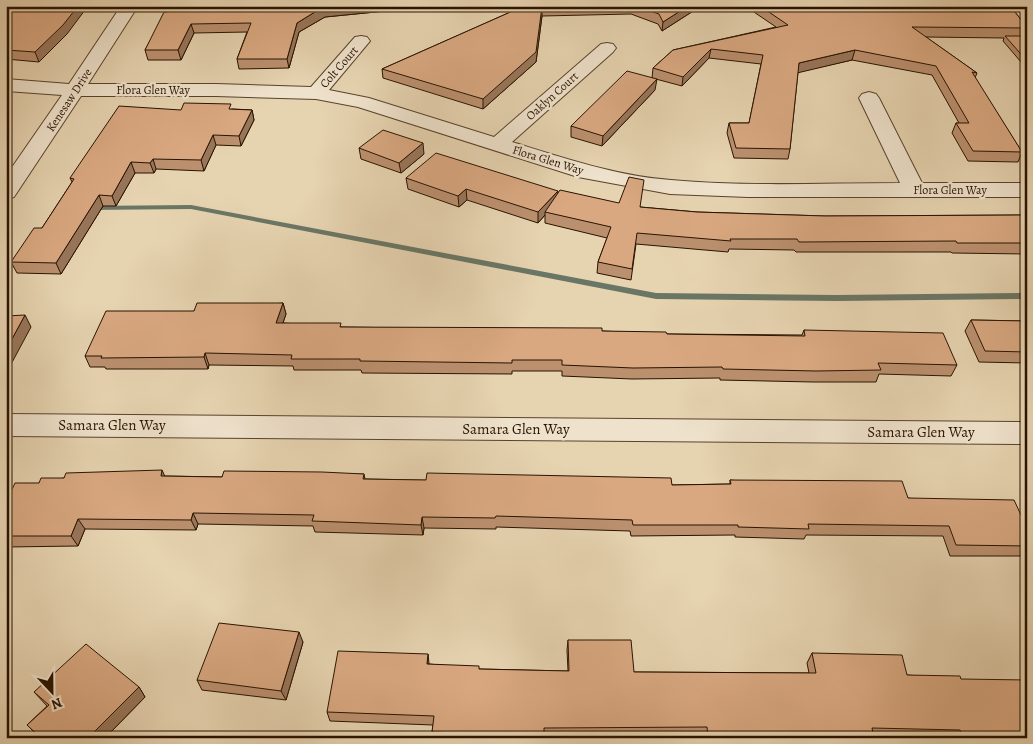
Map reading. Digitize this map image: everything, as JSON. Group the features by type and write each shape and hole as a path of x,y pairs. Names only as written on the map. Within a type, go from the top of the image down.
{"street":[{"name":"Kenesaw Drive","path":"6,192 130,6"},
{"name":"Colt Court","path":"316,93 361,41"},
{"name":"Oaklyn Court","path":"498,144 607,48"},
{"name":"Flora Glen Way","path":"6,85 75,90 286,91 316,93 362,102 586,172 670,187 748,190 1027,190"},
{"path":"869,98 914,189"},
{"name":"Samara Glen Way","path":"6,424 1027,433"}],"building":[{"path":"6,6 78,6 63,25 35,52 6,50"},
{"path":"170,6 336,6 323,7 297,23 287,59 237,59 251,23 191,24 178,50 145,50 164,12 167,12"},
{"path":"524,6 579,6 542,7 536,52 483,99 382,69"},
{"path":"635,6 688,6 663,22 659,14"},
{"path":"760,6 1010,6 1027,28 912,27 977,73 972,72 1022,152 973,151 956,123 969,123 936,66 855,50 799,63 790,149 736,148 729,123 749,123 763,55 711,49 683,77 653,68 673,50 788,25"},
{"path":"1005,36 1027,36 1027,61"},
{"path":"627,71 657,79 603,136 571,126"},
{"path":"184,103 231,104 229,109 252,110 239,136 213,135 201,160 153,159 150,163 131,162 112,196 99,195 56,263 11,262 34,228 42,228 74,179 70,178 119,106 181,110"},
{"path":"383,130 423,143 399,163 359,148"},
{"path":"436,153 558,191 538,212 466,189 458,196 406,178"},
{"path":"629,177 644,180 640,207 697,212 825,216 1027,215 1027,243 957,243 956,241 799,242 797,239 730,239 731,241 637,233 632,269 598,262 611,227 545,212 560,190 619,203"},
{"path":"197,303 283,303 276,323 341,323 340,327 602,328 602,331 666,332 667,334 805,336 804,330 943,333 957,365 878,363 881,370 816,371 723,369 722,367 633,368 562,365 562,360 512,360 512,363 360,361 360,359 291,359 292,355 205,353 204,357 101,358 102,356 85,356 106,311 194,311"},
{"path":"25,315 6,350 6,316"},
{"path":"971,320 1027,321 1027,352 985,351"},
{"path":"162,470 161,476 222,477 224,471 322,472 364,474 363,479 426,480 427,473 671,478 672,485 731,484 730,480 902,481 908,498 1014,500 1021,515 1027,516 1027,546 956,545 949,526 808,524 809,529 738,527 738,525 633,525 632,520 496,516 495,518 422,517 421,525 312,521 314,515 193,513 191,520 78,519 71,536 6,536 6,502 15,483 39,483 41,478 64,478 66,473"},
{"path":"219,623 299,632 281,691 197,680"},
{"path":"568,640 631,640 634,672 816,673 812,653 902,655 907,675 960,676 961,679 1027,680 1027,738 963,738 960,730 872,728 874,738 803,736 803,738 708,737 707,727 544,728 544,736 432,732 434,716 327,712 338,651 428,654 427,664 479,666 479,669 569,671"},
{"path":"86,644 139,687 88,738 41,738 27,725 49,705 34,692"}],"waterway":[{"path":"89,208 191,207 656,296 837,298 1027,296"}]}
